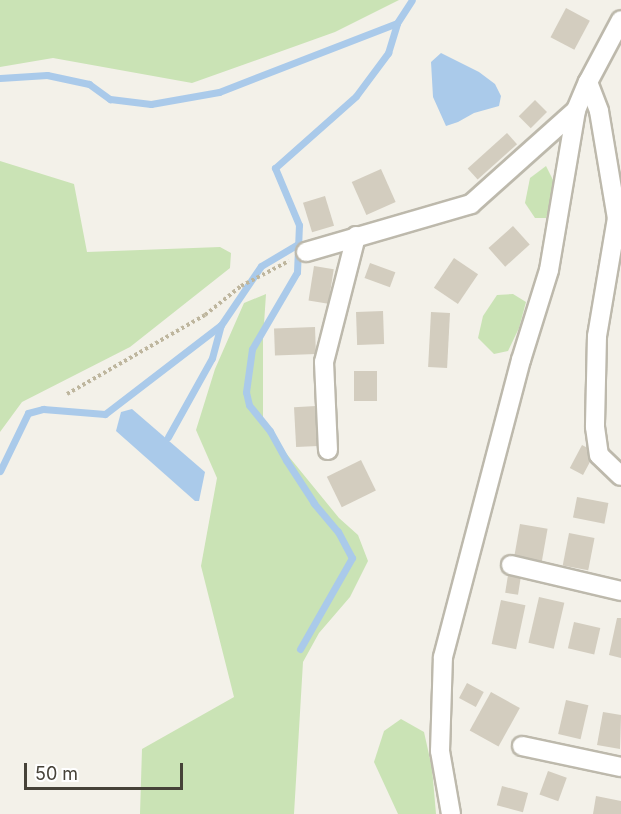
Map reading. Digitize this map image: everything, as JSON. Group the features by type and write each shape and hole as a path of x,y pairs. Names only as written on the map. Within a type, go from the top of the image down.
{"street":[{"path":"451,814 440,751 443,657 518,371 549,270 576,110 621,20"},
{"path":"588,82 599,111 617,218 597,336 595,427 599,455 621,476"},
{"path":"306,252 471,204 576,110"},
{"path":"328,450 324,362 356,236"},
{"path":"511,565 621,591"},
{"path":"522,746 621,767"}],"path":[{"path":"67,394 205,315 241,286 306,252"}],"green space":[{"path":"0,0 399,0 335,32 192,83 53,58 0,67"},
{"path":"0,161 74,184 87,252 220,247 231,253 230,268 130,347 22,402 0,432"},
{"path":"546,166 556,186 546,218 535,218 525,203 530,178"},
{"path":"266,294 263,339 263,425 339,518 358,535 368,561 350,597 319,633 303,662 294,814 140,814 142,749 234,697 201,566 217,478 196,430 215,369 244,303"},
{"path":"513,294 526,302 519,328 508,351 494,354 478,338 483,316 497,295"},
{"path":"401,719 424,732 432,768 436,814 398,814 374,762 384,731"}],"water":[{"path":"441,53 479,72 495,84 501,96 499,106 474,113 446,126 433,97 431,62"},
{"path":"132,409 205,472 199,501 195,501 116,431 121,412"}],"building":[{"path":"566,8 590,21 574,50 551,37"},
{"path":"535,100 547,112 531,128 519,116"},
{"path":"507,133 517,144 478,180 468,168"},
{"path":"381,169 396,202 366,215 352,182"},
{"path":"325,196 334,226 312,232 303,203"},
{"path":"513,226 530,245 505,267 488,248"},
{"path":"454,258 478,274 458,304 434,288"},
{"path":"370,263 395,272 390,287 365,278"},
{"path":"314,266 334,269 328,304 309,301"},
{"path":"383,311 384,344 357,345 356,312"},
{"path":"431,312 450,313 447,368 428,367"},
{"path":"315,327 316,354 275,355 274,328"},
{"path":"354,371 377,371 377,401 354,401"},
{"path":"316,406 318,446 296,447 294,407"},
{"path":"582,445 595,452 583,475 570,468"},
{"path":"361,460 376,491 342,507 327,477"},
{"path":"577,497 608,503 604,524 573,518"},
{"path":"520,524 548,529 542,561 514,556"},
{"path":"569,533 595,538 588,570 563,565"},
{"path":"508,575 521,577 518,595 505,593"},
{"path":"539,597 564,603 554,649 528,643"},
{"path":"501,600 525,605 516,649 492,644"},
{"path":"617,618 621,618 621,658 609,655"},
{"path":"574,622 600,628 594,654 568,648"},
{"path":"467,683 484,692 476,707 459,698"},
{"path":"491,692 520,708 499,746 470,730"},
{"path":"566,700 588,705 581,739 558,734"},
{"path":"603,712 621,715 620,749 597,745"},
{"path":"548,771 567,778 558,801 539,794"},
{"path":"502,786 528,793 523,812 497,805"},
{"path":"596,796 621,801 621,814 593,814"}],"waterway":[{"path":"0,78 47,75 89,84 110,99 151,104 219,92 397,23 412,0"},
{"path":"300,649 352,558 338,532 314,503 270,431 249,405 246,392 252,349 297,272 299,225 275,168 356,96 388,53 397,23"},
{"path":"168,437 212,358 221,325 261,266 298,244"},
{"path":"0,471 28,413 43,409 105,414 221,325"}]}
